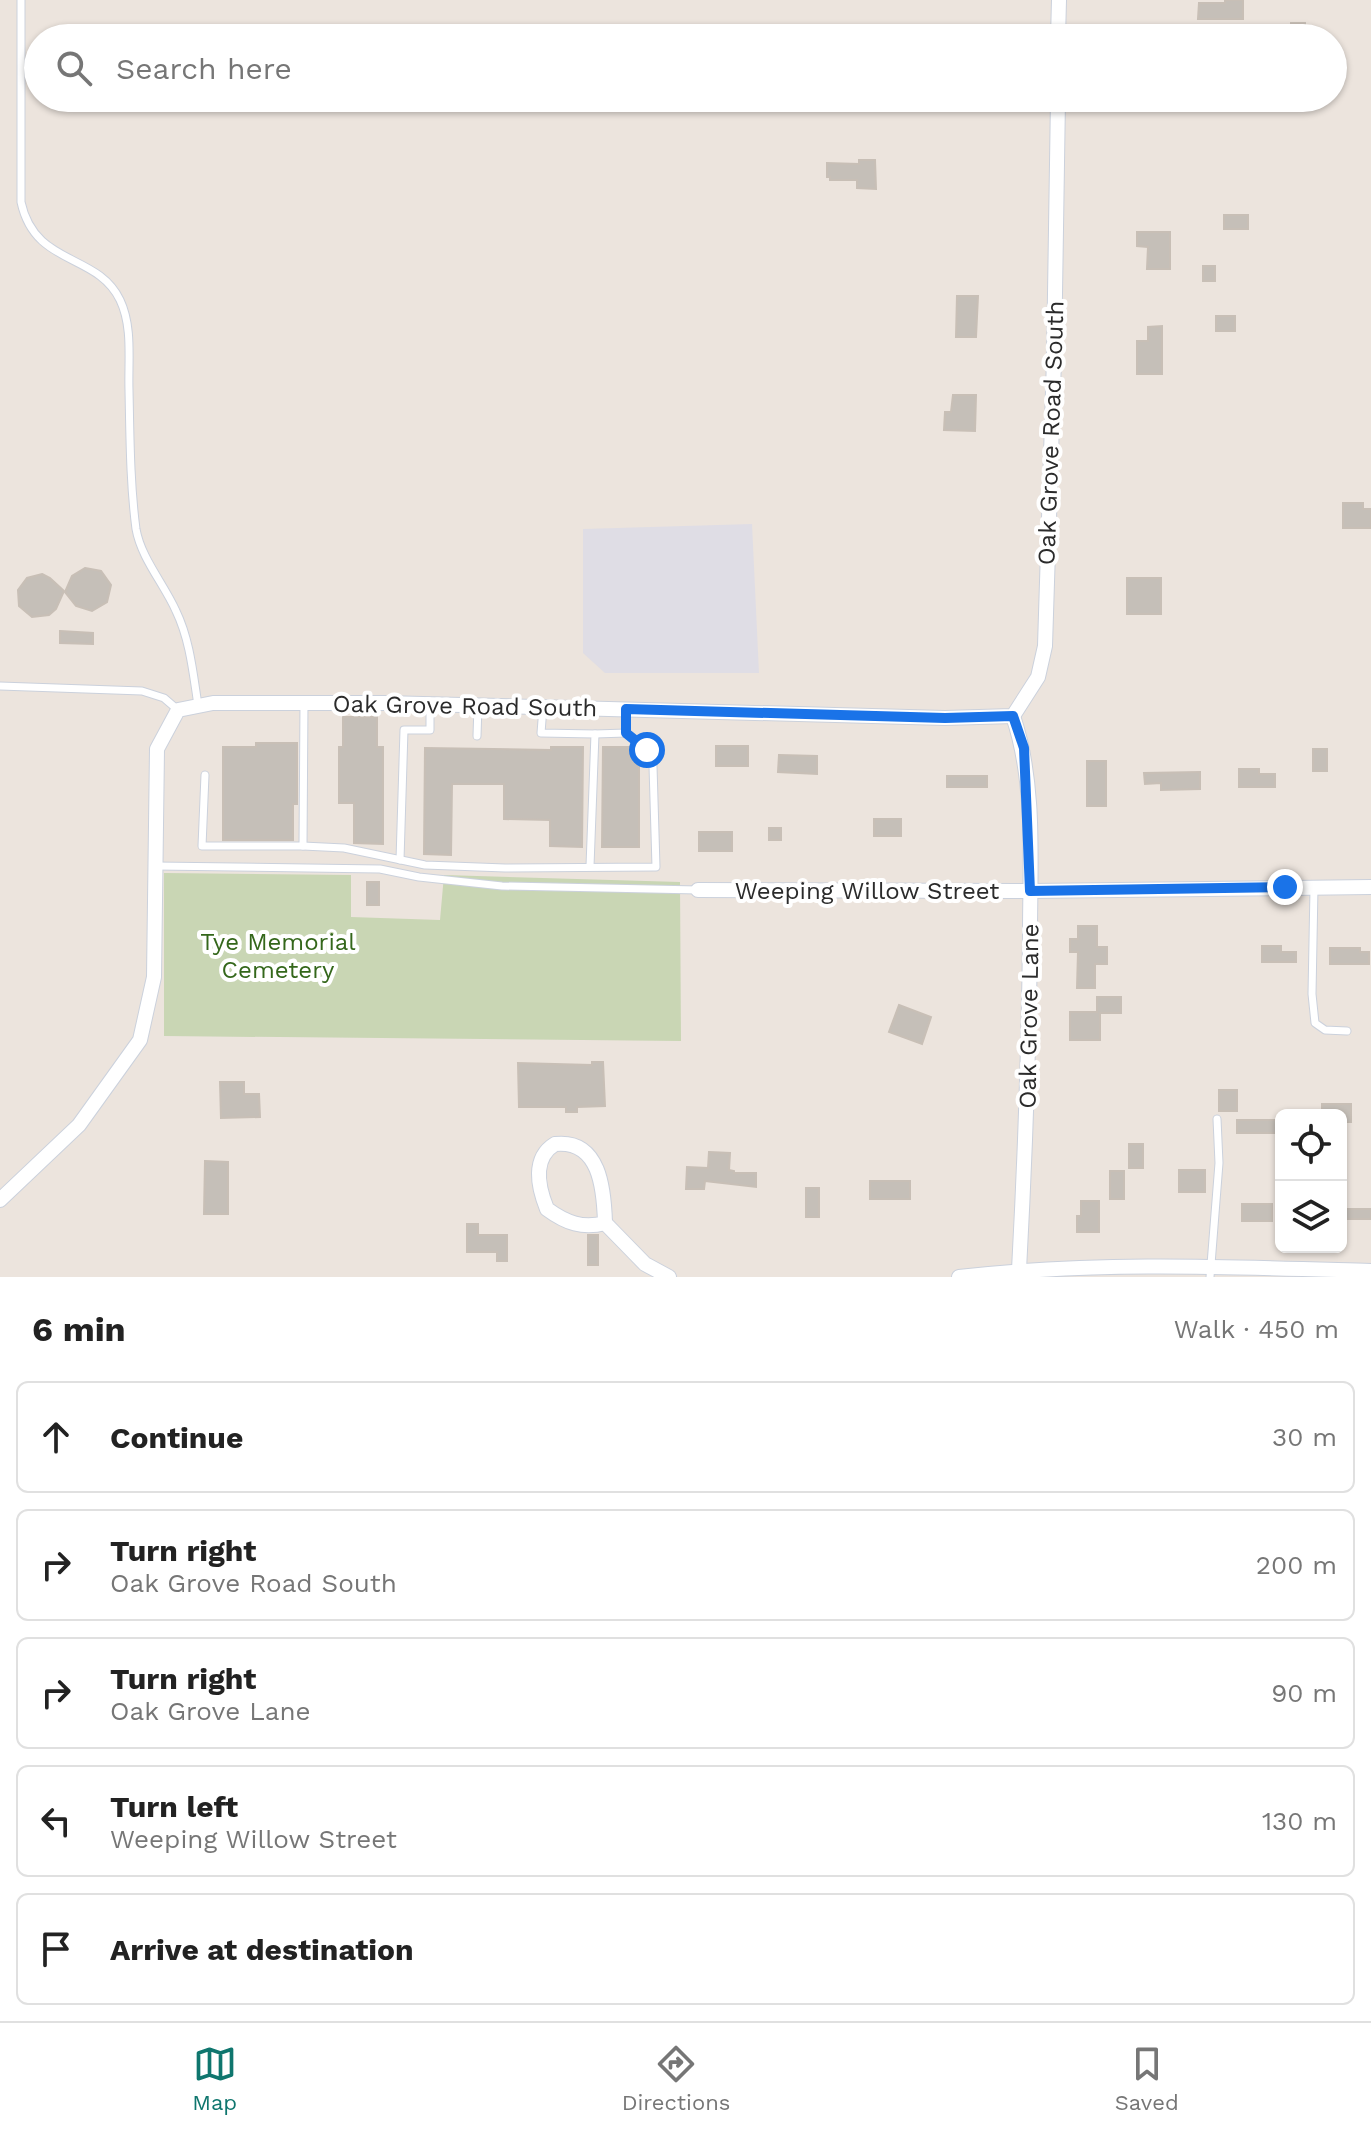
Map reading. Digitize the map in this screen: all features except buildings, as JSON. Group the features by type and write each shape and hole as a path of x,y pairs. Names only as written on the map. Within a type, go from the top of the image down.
{"street":[{"path":"1058,24 1059,0"},
{"name":"Oak Grove Road South","path":"178,710 198,705 304,703 945,718 1013,716 1038,677 1045,646 1058,112"},
{"path":"0,1200 79,1125 140,1040 154,977 157,749 178,710"},
{"name":"Oak Grove Lane","path":"1013,716 1024,748 1030,891 1028,1107 1019,1270"},
{"name":"Weeping Willow Street","path":"698,890 1030,891 1371,887"},
{"path":"605,1223 576,1225 547,1209 539,1172 547,1149 555,1144 570,1144 589,1153 600,1175 605,1223 645,1264 669,1277"},
{"path":"959,1277 1019,1270 1371,1271"}],"lane":[{"path":"21,0 21,202 25,222 47,246 90,269 111,287 120,301 128,327 130,477 137,534 176,611 189,648 198,705"},
{"path":"0,686 142,691 164,698 178,710"},
{"path":"303,846 304,703"},
{"path":"400,860 404,730 430,730 430,704"},
{"path":"477,736 478,705"},
{"path":"205,775 202,846 344,848 425,865 656,867 653,766 643,745 626,733 541,733 543,707"},
{"path":"626,709 626,733"},
{"path":"590,866 595,734"},
{"path":"155,866 380,869 419,877 502,886 698,890"},
{"path":"1314,886 1312,994 1315,1023 1325,1030 1347,1031"},
{"path":"1210,1272 1218,1188 1217,1119"}],"shaded area":[{"path":"752,524 759,673 605,673 583,653 583,529"}],"green space":[{"name":"Tye Memorial Cemetery","path":"164,873 351,875 351,917 440,920 444,875 680,882 681,1041 164,1036"}],"route":[{"path":"647,750 626,733 626,709 945,718 1013,716 1024,748 1030,891 1285,887"}]}
